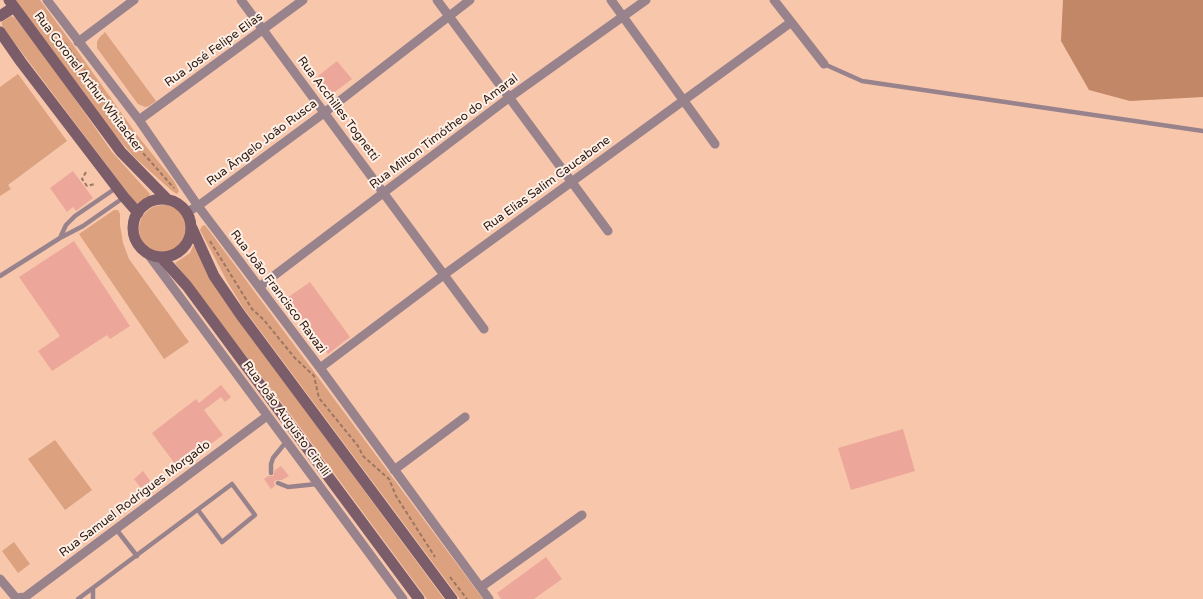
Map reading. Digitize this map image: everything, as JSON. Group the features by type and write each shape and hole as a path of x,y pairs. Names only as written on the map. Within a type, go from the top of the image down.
{"main road":[{"path":"0,16 11,3"},
{"name":"Rua Coronel Arthur Whitacker","path":"11,3 121,152 168,200"},
{"path":"0,32 20,62 124,198 138,213"},
{"path":"192,228 186,246 180,252 162,258 148,254 141,248 133,231 138,213 151,202 168,200 175,202 186,212 214,276 240,314 452,599"},
{"path":"162,258 187,286 419,599"}],"street":[{"name":"Rua João Francisco Ravazi","path":"47,0 74,42 139,120 198,206 320,368 489,599"},
{"path":"74,42 134,0"},
{"name":"Rua Acchilles Tognetti","path":"241,0 384,191 484,329"},
{"name":"Rua José Felipe Elias","path":"139,120 303,0"},
{"path":"437,0 608,231"},
{"name":"Rua Ângelo João Rusca","path":"186,212 198,206 324,113 448,15 470,0"},
{"path":"611,0 715,144"},
{"name":"Rua Milton Timótheo do Amaral","path":"259,287 510,97 646,0"},
{"path":"774,0 790,23 824,64"},
{"name":"Rua Elias Salim Caucabene","path":"320,368 445,274 790,23"},
{"name":"Rua João Augusto Cirelli","path":"148,254 404,599"},
{"name":"Rua Samuel Rodrigues Morgado","path":"20,598 267,416"},
{"path":"394,470 465,417"},
{"path":"481,587 582,515"},
{"path":"0,579 20,598"}],"lane":[{"path":"824,64 862,81 1203,131"},
{"path":"60,238 66,225 75,216 117,187"},
{"path":"0,276 60,238 83,226 124,198"},
{"path":"271,473 273,458 286,442"},
{"path":"78,599 232,484 255,515 222,542 198,510"},
{"path":"278,484 288,487 317,484"},
{"path":"116,529 137,556"},
{"path":"93,588 93,599"}],"path":[{"path":"48,44 74,42"},
{"path":"66,43 100,91 107,108 127,128 128,134 143,153 178,192"},
{"path":"86,172 82,179 83,183 87,186 95,184"},
{"path":"206,235 252,309 264,320 294,357 314,376 319,398 358,446 363,456 389,479 396,496 435,558"},
{"path":"446,572 467,599"}],"shaded area":[{"path":"15,0 40,0 137,135 174,181 179,191 177,194 134,157 110,129"},
{"path":"1063,0 1203,0 1203,97 1130,101 1089,90 1061,41"},
{"path":"11,16 15,18 52,66 112,152 150,194 149,196 136,204 2,26 2,22"},
{"path":"105,32 156,101 149,106 145,107 138,104 97,48 99,38"},
{"path":"18,74 67,141 8,185 11,189 0,196 0,87"},
{"path":"163,205 172,207 180,212 185,220 187,229 185,238 180,246 172,251 163,253 154,251 146,246 141,238 139,229 141,220 146,212 154,207"},
{"path":"114,210 118,210 120,214 123,243 129,259 189,342 164,359 79,234"},
{"path":"205,225 483,599 460,599 244,309 200,230"},
{"path":"193,246 196,247 237,318 444,599 427,599 294,419 175,263 190,253"},
{"path":"55,440 92,490 65,510 28,459"},
{"path":"14,542 30,564 18,573 2,551"}],"building":[{"path":"337,61 352,79 332,94 318,76"},
{"path":"73,171 93,198 76,211 73,207 67,212 50,188"},
{"path":"74,241 130,326 110,339 107,335 52,371 38,351 60,336 19,277"},
{"path":"310,282 350,337 328,354 287,298"},
{"path":"221,385 231,397 225,402 221,397 204,410 223,435 178,468 152,433 196,399 199,403"},
{"path":"903,429 915,471 851,490 838,448"},
{"path":"281,466 289,476 282,480 276,480 274,482 275,486 271,489 264,479 268,476 273,476 275,470"},
{"path":"143,471 154,486 151,488 154,492 148,497 134,479"},
{"path":"546,557 562,579 534,599 501,599 497,593"}]}
